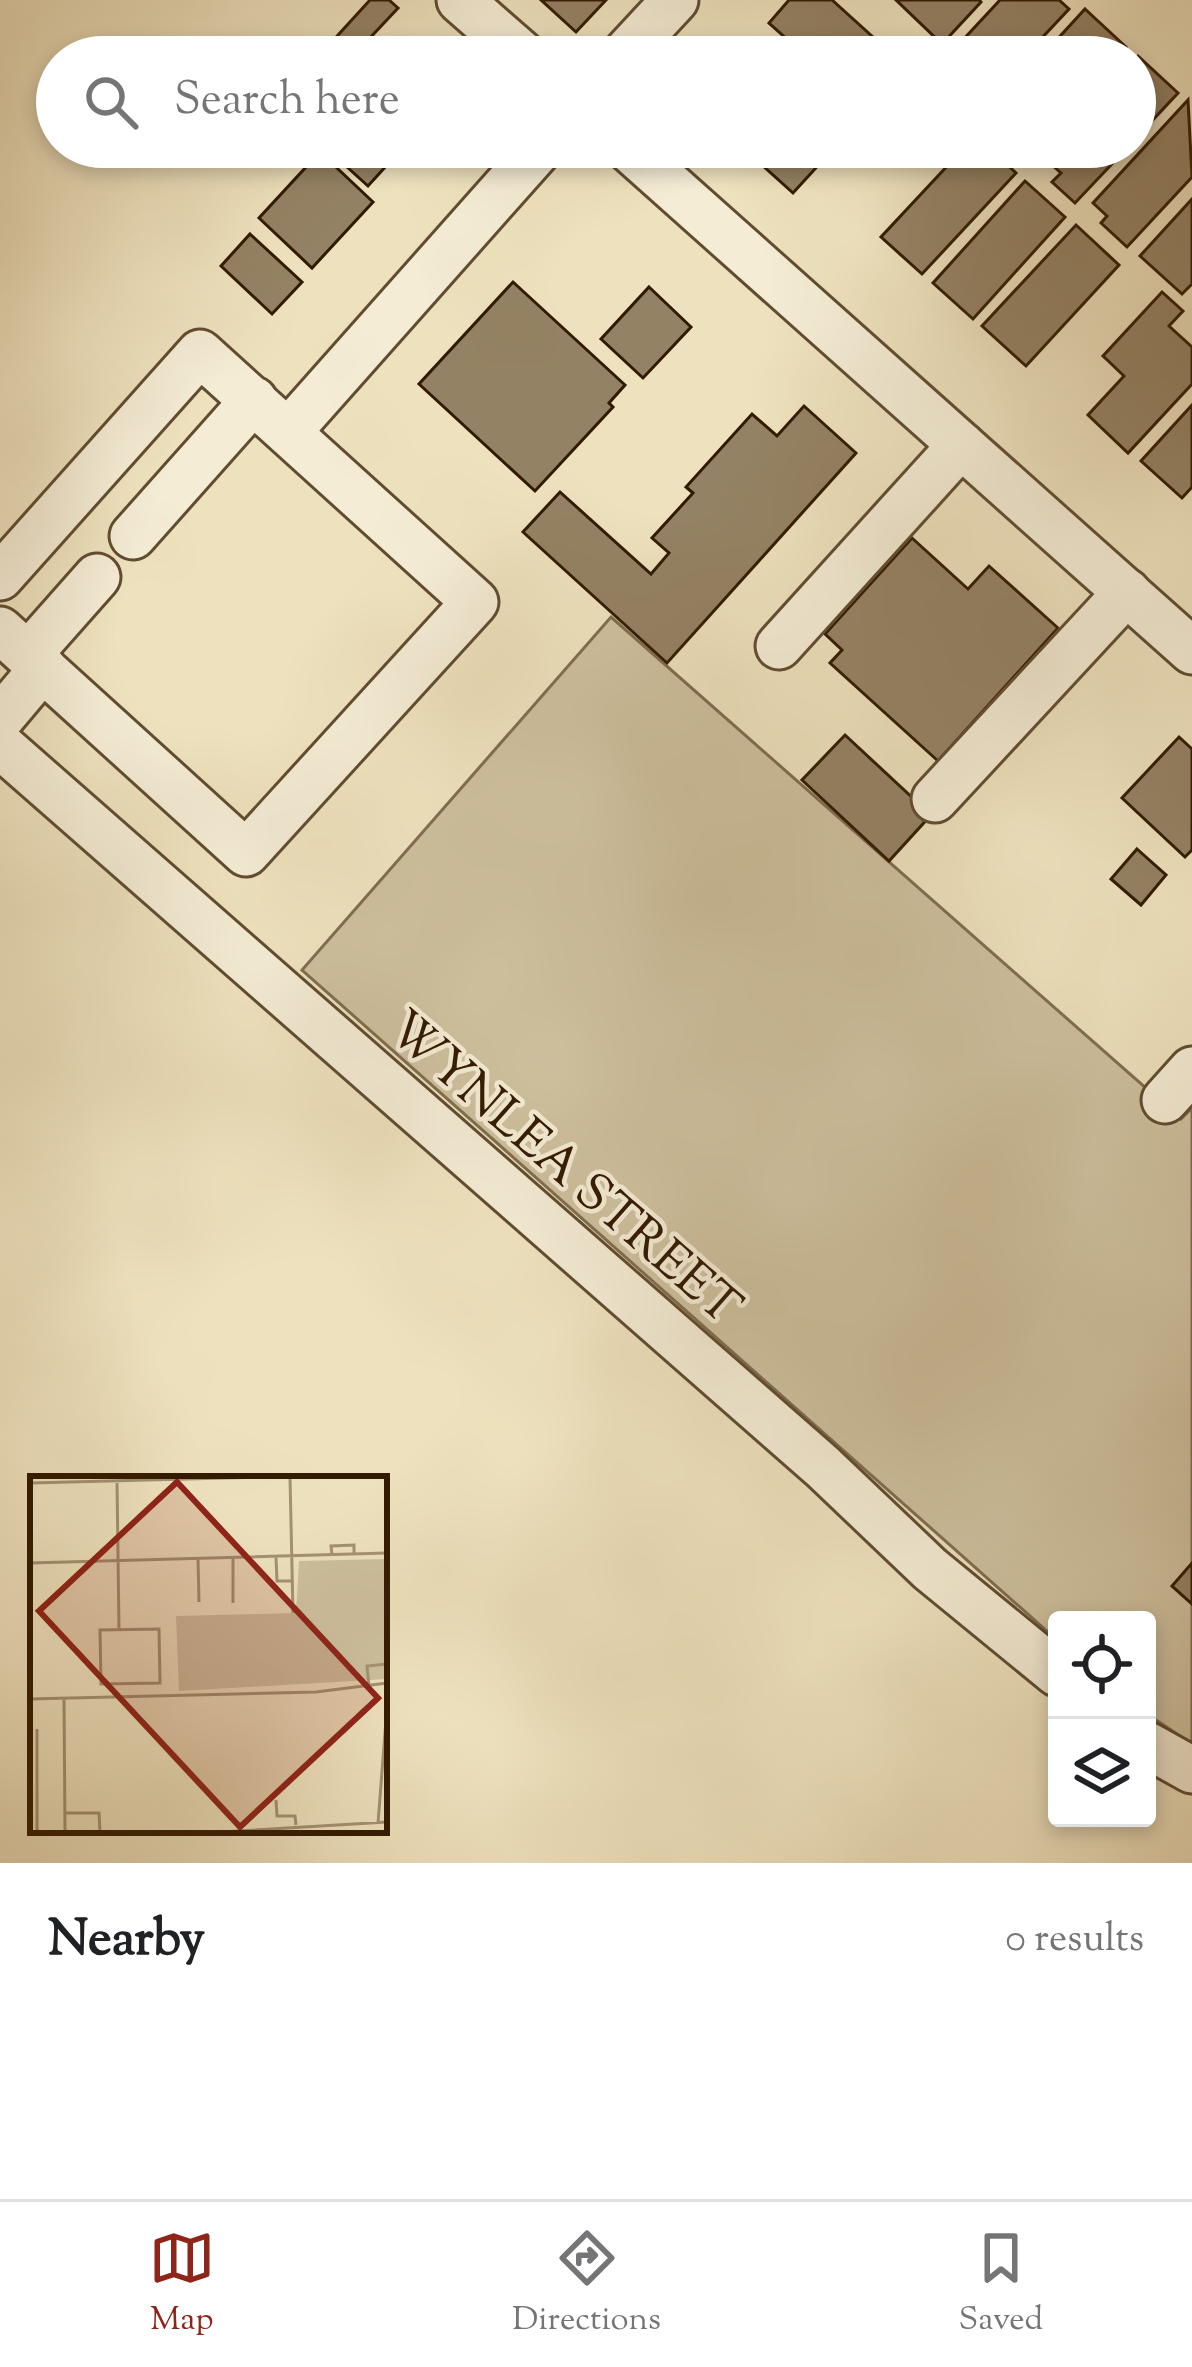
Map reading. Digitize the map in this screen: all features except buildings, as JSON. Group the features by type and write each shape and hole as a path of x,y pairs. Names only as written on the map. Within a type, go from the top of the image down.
{"street":[{"path":"460,0 501,36"},
{"path":"642,36 675,0"},
{"path":"288,432 522,168"},
{"path":"651,168 1192,651"},
{"path":"0,578 200,353 475,602 246,853 24,651"},
{"path":"133,536 254,400"},
{"path":"779,646 961,445"},
{"path":"0,719 24,651 97,577"},
{"path":"935,800 1126,592"},
{"name":"WYNLEA STREET","path":"0,745 823,1467 930,1569 1048,1666"},
{"path":"1156,1750 1192,1771"}],"shaded area":[{"path":"611,617 1181,1119 1192,1108 1192,1744 1156,1720 1156,1611 1048,1611 1048,1632 302,970"}]}
